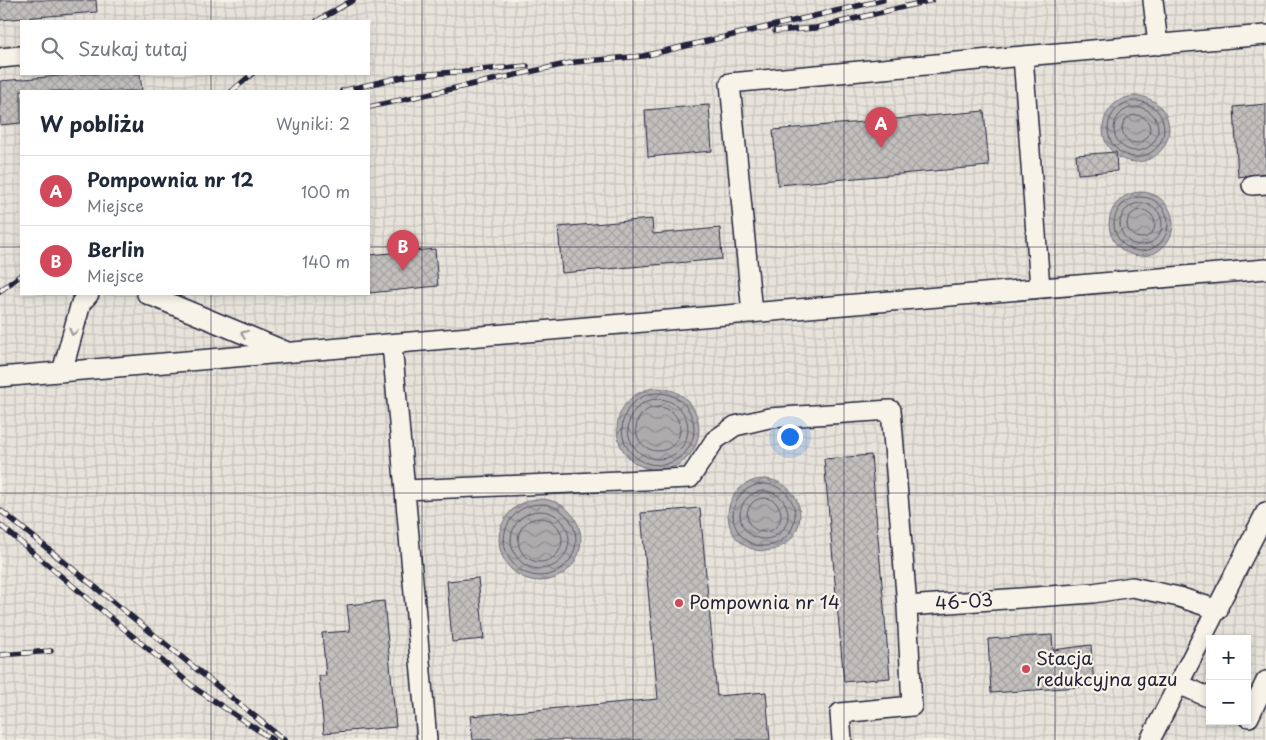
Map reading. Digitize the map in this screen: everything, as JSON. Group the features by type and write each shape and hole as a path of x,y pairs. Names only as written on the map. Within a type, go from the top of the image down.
{"lane":[{"path":"1153,0 1158,45"},
{"path":"752,313 730,84 1266,35"},
{"path":"0,58 20,56"},
{"path":"1023,56 1040,288"},
{"path":"0,377 1266,268"},
{"path":"62,372 81,303 88,295"},
{"path":"149,295 289,352"},
{"path":"392,344 427,740"},
{"path":"405,490 690,478 715,440 735,426 769,418 891,410 907,606 912,706 840,713 842,740"},
{"path":"1150,740 1218,610 1266,512"},
{"name":"46-03","path":"907,606 1093,593 1132,588 1179,597 1218,610"},
{"path":"1251,713 1266,682"},
{"path":"1179,684 1206,696"}],"shaded area":[{"path":"0,0 1266,0 1266,740 0,740"}],"water":[{"path":"1136,96 1149,99 1159,106 1166,116 1169,129 1166,142 1159,152 1149,159 1136,162 1123,159 1113,152 1106,142 1103,129 1106,116 1113,106 1123,99"},
{"path":"1135,192 1147,192 1164,201 1171,212 1173,224 1171,236 1164,247 1147,256 1135,256 1123,251 1114,242 1109,230 1109,218 1114,206 1123,197"},
{"path":"658,388 674,391 687,400 696,413 699,429 696,445 687,458 674,467 658,470 642,467 629,458 620,445 617,429 620,413 629,400 642,391"},
{"path":"764,479 784,485 794,495 800,515 794,535 784,545 764,551 744,545 734,535 728,515 734,495 744,485"},
{"path":"540,499 556,502 569,511 578,524 581,540 578,556 569,569 556,578 540,581 524,578 511,569 502,556 499,540 502,524 511,511 524,502"}],"building":[{"path":"0,0 96,0 97,12 0,20"},
{"path":"71,75 140,75 142,90 20,90 20,123 0,125 0,81"},
{"path":"1266,104 1266,173 1238,177 1234,107"},
{"path":"709,105 712,151 648,157 645,110"},
{"path":"984,111 989,166 778,185 773,130"},
{"path":"1116,152 1117,171 1078,174 1076,155"},
{"path":"652,219 653,234 720,228 722,259 562,273 558,227"},
{"path":"435,249 438,286 370,293 370,255"},
{"path":"871,455 890,678 844,682 824,459"},
{"name":"Pompownia nr 14","path":"700,508 717,696 766,692 770,740 473,740 470,716 658,699 641,513"},
{"path":"478,578 484,639 452,642 447,581"},
{"path":"384,601 396,727 324,733 319,676 326,676 322,633 350,631 347,605"},
{"name":"Stacja redukcyjna gazu","path":"1052,635 1053,650 1091,645 1094,686 991,693 988,639"}],"railway":[{"path":"319,20 353,0"},
{"path":"370,107 575,62 643,56 883,0"},
{"path":"775,31 816,28 932,0"},
{"path":"346,90 406,76 527,66"},
{"path":"233,90 251,75"},
{"path":"0,291 20,276"},
{"path":"0,510 284,740"},
{"path":"0,525 196,689 273,740"},
{"path":"0,655 51,651"}],"place":[{"name":"Pompownia nr 12","path":"881,148"},
{"name":"Berlin","path":"403,271"},
{"name":"Pompownia nr 14","path":"679,603"},
{"name":"Stacja redukcyjna gazu","path":"1026,669"}]}
